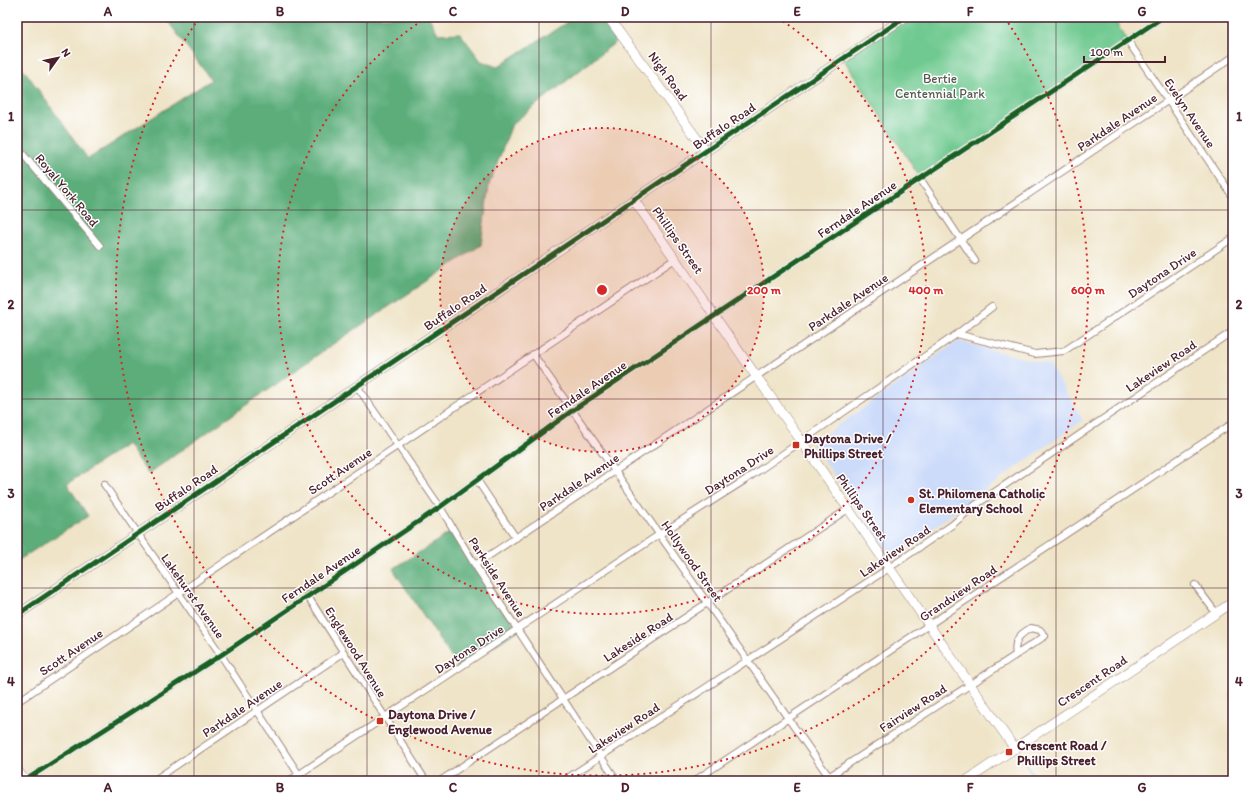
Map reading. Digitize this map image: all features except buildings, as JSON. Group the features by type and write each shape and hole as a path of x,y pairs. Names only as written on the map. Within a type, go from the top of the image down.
{"street":[{"name":"Nigh Road","path":"608,17 706,151"},
{"name":"Buffalo Road","path":"17,615 904,17"},
{"name":"Ferndale Avenue","path":"25,781 221,655 307,595 440,507 573,410 921,180 1163,17"},
{"name":"Evelyn Avenue","path":"1128,41 1233,197"},
{"name":"Parkdale Avenue","path":"475,565 1233,57"},
{"name":"Royal York Road","path":"17,147 100,246"},
{"path":"921,180 962,239 975,261"},
{"name":"Phillips Street","path":"634,200 929,626 1016,748"},
{"name":"Daytona Drive","path":"289,781 518,630 660,534 802,442 957,334 1035,354 1064,351 1233,238"},
{"name":"Scott Avenue","path":"17,702 675,259"},
{"path":"957,334 992,307"},
{"name":"Lakeview Road","path":"563,781 889,568 952,525 974,506 1233,331"},
{"name":"Hollywood Street","path":"533,354 830,779"},
{"name":"Parkside Avenue","path":"357,386 440,507 475,565 617,781"},
{"name":"Grandview Road","path":"694,781 1233,423"},
{"path":"477,480 516,538"},
{"name":"Lakehurst Avenue","path":"104,484 221,655 303,781"},
{"name":"Lakeside Road","path":"440,781 708,604 848,509"},
{"path":"1195,585 1216,614"},
{"name":"Englewood Avenue","path":"307,595 426,781"},
{"name":"Crescent Road","path":"966,781 1233,602"},
{"name":"Fairview Road","path":"822,781 830,779 970,684 1034,644 1045,636 1040,630 1032,628 1021,634 1016,640 1016,655"},
{"name":"Parkdale Avenue","path":"153,781 343,653"},
{"path":"17,770 25,781"}],"shaded area":[{"name":"St. Philomena Catholic Elementary School","path":"958,341 1050,365 1083,420 892,557 812,444"}],"green space":[{"path":"165,17 429,17 438,34 460,33 481,61 497,67 575,17 601,17 617,41 512,124 489,185 481,245 333,344 148,474 127,444 67,484 88,516 17,561 17,60 88,159 211,80"},
{"name":"Bertie Centennial Park","path":"904,17 1112,17 1128,41 921,179 843,58"},
{"path":"454,530 518,630 459,669 393,569"}],"waterway":[{"path":"1017,752 1038,781"}],"cycle path":[{"path":"17,615 905,17"},
{"path":"24,781 221,655 440,507 573,410 1163,17"}],"place":[{"name":"Daytona Drive / Phillips Street","path":"796,445"},
{"name":"St. Philomena Catholic Elementary School","path":"911,500"},
{"name":"Daytona Drive / Englewood Avenue","path":"380,721"},
{"name":"Crescent Road / Phillips Street","path":"1009,752"}]}
